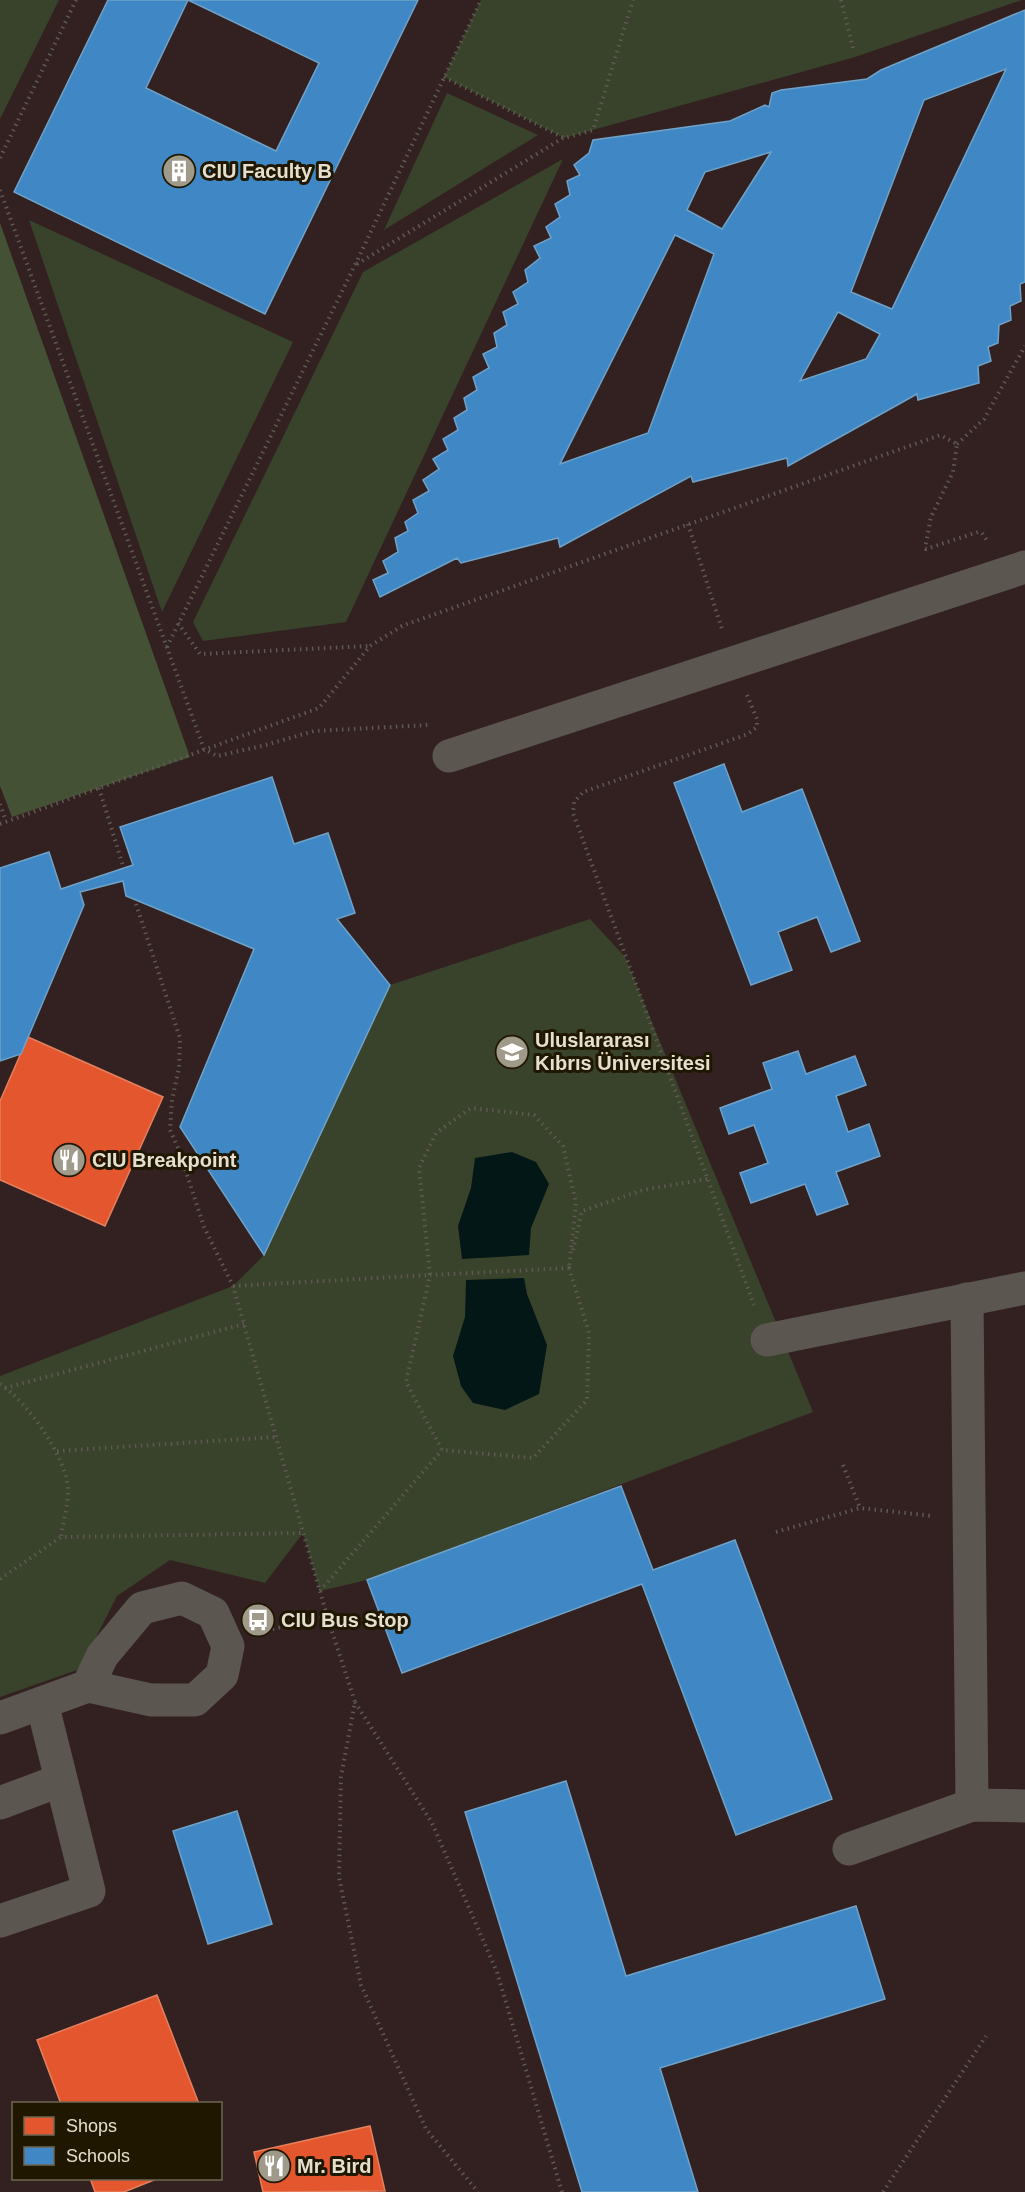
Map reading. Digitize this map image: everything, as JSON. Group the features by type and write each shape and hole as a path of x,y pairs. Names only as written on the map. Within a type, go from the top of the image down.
{"lane":[{"path":"449,756 1016,570"},
{"path":"767,1340 1025,1288"},
{"path":"967,1299 972,1804"},
{"path":"0,1718 88,1686 151,1700 195,1700 222,1675 228,1646 213,1613 182,1598 142,1608 102,1656 88,1686"},
{"path":"0,1921 89,1891 42,1703"},
{"path":"0,1803 62,1780"},
{"path":"849,1849 972,1804 1025,1806"}],"path":[{"path":"0,158 76,0"},
{"path":"167,647 355,265 481,0"},
{"path":"355,265 564,138 593,130 633,0"},
{"path":"841,0 854,52"},
{"path":"444,78 564,138"},
{"path":"0,190 204,749 217,756 314,731 427,724 440,755 449,756"},
{"path":"1016,570 982,533 978,532 948,543 925,548 932,517 952,472 957,444 984,419 1025,346"},
{"path":"0,824 319,708 370,646 402,626 940,435 957,444"},
{"path":"688,524 734,663 757,719 757,727 748,734 583,792 574,802 573,813 767,1340"},
{"path":"178,623 200,654 370,646"},
{"path":"99,788 123,866"},
{"path":"0,804 6,821"},
{"path":"136,904 180,1038 179,1068 172,1100 170,1130 179,1150 204,1227 233,1286 327,1616 355,1702 432,1824 497,1972 562,2192"},
{"path":"471,1108 534,1115 563,1146 576,1203 569,1268 589,1333 587,1400 533,1458 442,1450 406,1382 430,1275 418,1168 436,1132 471,1108"},
{"path":"569,1268 582,1211 643,1190 707,1179"},
{"path":"233,1286 569,1268"},
{"path":"5,1388 244,1324"},
{"path":"0,1384 27,1410 57,1451 68,1490 61,1537"},
{"path":"57,1451 276,1437"},
{"path":"320,1592 442,1450"},
{"path":"843,1465 860,1508"},
{"path":"776,1532 860,1508 969,1520"},
{"path":"0,1579 61,1537 303,1533"},
{"path":"225,1640 327,1616"},
{"path":"355,1702 341,1777 339,1876 361,1985 426,2129 478,2192"},
{"path":"883,2192 986,2036"}],"shaded area":[{"name":"Uluslararası Kıbrıs Üniversitesi","path":"0,0 1025,0 1025,2192 0,2192"},
{"path":"512,1152 536,1162 549,1184 531,1228 529,1255 462,1259 458,1226 471,1188 475,1158"},
{"path":"524,1278 527,1294 547,1345 539,1394 505,1410 473,1403 461,1386 453,1356 465,1317 466,1280"}],"green space":[{"path":"0,0 59,0 0,119"},
{"path":"481,0 1022,0 855,57 564,138 444,77"},
{"path":"447,93 538,135 384,230"},
{"path":"563,159 346,622 203,641 193,622 363,272"},
{"path":"29,220 293,342 162,612"},
{"path":"0,223 190,757 12,817 0,786"},
{"path":"590,919 625,957 813,1412 367,1580 320,1591 303,1533 265,1583 170,1560 117,1596 80,1669 0,1697 0,1376 233,1286 264,1255 390,985"}],"building: Shops":[{"path":"28,1037 163,1097 105,1226 0,1180 0,1101"},
{"path":"157,1995 198,2102 60,2102 37,2040"},
{"path":"370,2126 385,2191 263,2192 254,2152"},
{"path":"91,2180 154,2180 124,2192 95,2192"}],"building: Schools":[{"name":"CIU Faculty B","path":"108,0 188,0 418,0 265,314 14,192","holes":["188,0 319,63 276,151 146,88"]},
{"path":"1025,10 1025,282 1020,284 1021,301 1010,306 1011,320 999,325 998,343 988,347 991,361 978,366 979,383 918,400 917,394 788,466 787,458 693,482 691,476 560,547 558,538 461,563 457,558 380,597 373,580 388,573 383,561 398,552 395,538 408,531 405,522 418,513 413,500 429,491 423,480 439,469 433,459 448,450 443,439 458,430 454,418 467,410 464,398 477,390 473,377 489,368 483,354 497,347 494,333 507,325 503,312 518,304 513,292 528,282 525,270 540,258 534,246 551,238 546,227 560,217 555,204 570,195 567,181 580,175 574,165 589,153 593,140 730,121 765,105 769,107 772,93 867,79 881,70","holes":["1006,69 892,309 851,292 924,100","771,152 722,229 687,210 705,172","675,235 714,254 648,433 560,464","838,312 880,334 866,359 800,381"]},
{"path":"724,764 742,812 802,789 860,941 831,952 817,917 778,932 792,970 751,985 674,783"},
{"path":"272,777 294,844 328,833 355,913 337,919 390,985 264,1255 180,1127 254,949 126,896 123,881 80,892 84,905 21,1054 0,1061 0,868 49,852 61,889 133,865 120,827"},
{"path":"798,1051 806,1074 855,1056 866,1085 836,1096 848,1132 869,1124 880,1156 836,1172 848,1204 817,1215 805,1184 751,1203 740,1173 768,1163 754,1125 729,1134 720,1108 772,1089 763,1063"},
{"path":"621,1486 653,1570 735,1540 832,1799 736,1835 642,1584 402,1673 367,1580"},
{"path":"566,1781 626,1976 856,1906 885,1999 660,2068 698,2192 582,2192 465,1812"},
{"path":"237,1811 272,1924 208,1944 173,1831"}],"place":[{"name":"CIU Faculty B","path":"179,171"},
{"name":"Uluslararası Kıbrıs Üniversitesi","path":"512,1052"},
{"name":"CIU Breakpoint","path":"69,1160"},
{"name":"CIU Bus Stop","path":"258,1620"},
{"name":"Mr. Bird","path":"274,2166"}]}
